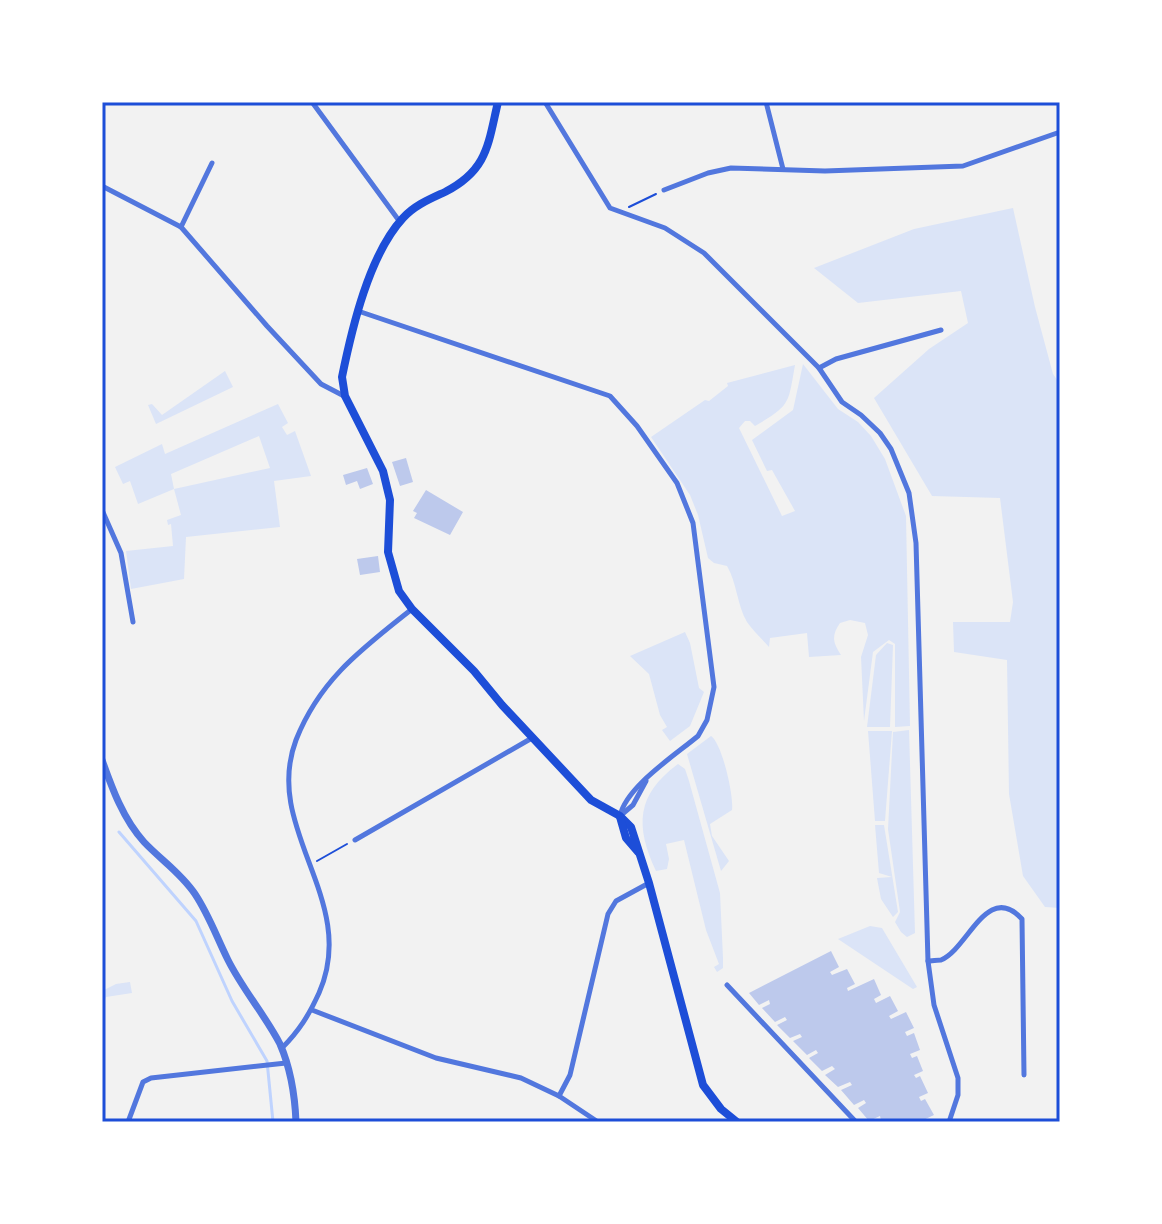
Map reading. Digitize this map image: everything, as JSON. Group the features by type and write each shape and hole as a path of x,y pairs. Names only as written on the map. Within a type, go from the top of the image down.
{"main road":[{"path":"498,102 485,157 479,167 464,181 421,203 400,222 384,247 357,310 342,377 345,396 383,471 390,500 389,560 399,591 412,609 474,671 591,800 620,816 626,838 638,852 649,883 703,1085 721,1109 737,1122"}],"street":[{"path":"312,102 400,222"},
{"path":"545,102 613,211 665,228 704,253 819,368 842,402 861,415 891,449 909,493 916,543 928,961 934,1005 958,1078 958,1095 949,1122"},
{"path":"766,102 783,169"},
{"path":"664,190 708,173 731,168 825,171 963,166 1060,132"},
{"path":"181,227 212,163"},
{"path":"102,186 181,227 321,384 345,396"},
{"path":"357,310 610,396 637,426 677,483 697,537 714,673 712,704 698,736 637,785 625,800 620,816"},
{"path":"819,368 836,359 941,330"},
{"path":"102,510 121,553 133,622"},
{"path":"282,1048 302,1028 328,973 330,937 325,906 290,805 290,770 295,743 312,706 333,676 412,609"},
{"path":"355,840 533,738"},
{"path":"102,760 130,823 143,841 181,875 196,894 249,997 282,1048 296,1122"},
{"path":"559,1096 570,1075 608,914 616,901 649,883"},
{"path":"928,961 944,958 989,912 1000,907 1009,909 1022,919 1024,1075"},
{"path":"727,985 856,1122"},
{"path":"312,1010 436,1058 521,1078 559,1096 598,1122"},
{"path":"128,1122 143,1082 151,1078 286,1063"}],"path":[{"path":"618,212 664,190"},
{"path":"318,860 355,840"}],"shaded area":[{"path":"1013,208 1035,307 1053,374 1060,384 1060,908 1045,907 1023,876 1009,794 1007,660 954,652 953,622 1010,622 1013,602 1000,498 932,496 874,398 929,349 968,323 961,291 858,303 814,268 914,229"},
{"path":"803,364 838,409 858,422 871,436 885,459 906,516 910,726 895,727 895,644 889,640 873,652 864,721 861,657 868,635 865,623 850,620 840,623 834,639 841,655 809,657 807,633 770,638 769,647 755,632 744,615 727,566 708,558 690,495 651,437 705,400 709,401 728,386 727,383 795,365 789,396 782,408 755,426 745,421 739,428 782,516 795,511 772,470 767,471 752,440 793,410"},
{"path":"225,371 233,387 156,424 148,405 152,404 162,415"},
{"path":"278,404 288,423 282,427 287,435 295,431 311,476 274,481 280,527 186,537 184,579 131,589 126,551 173,546 171,524 168,525 167,520 181,515 174,489 138,504 130,481 123,484 115,467 162,444 165,454","holes":["259,436 270,468 174,489 171,474"]},
{"path":"685,632 699,688 704,692 690,726 670,741 662,730 667,727 660,715 649,674 630,656"},
{"path":"887,643 893,645 890,727 867,727 876,655"},
{"path":"909,730 915,933 907,937 895,922 900,912 888,829 893,732"},
{"path":"868,731 892,731 885,821 875,821"},
{"path":"711,736 723,759 732,803 732,810 710,824 712,836 729,861 721,871 687,754"},
{"path":"678,764 685,769 689,781 720,893 723,968 717,972 714,967 719,964 706,930 684,840 666,844 667,869 656,871 645,840 643,812 647,800 654,787"},
{"path":"875,825 884,825 898,912 893,917 881,899 877,878 892,877 879,873"},
{"path":"870,926 882,928 917,987 913,989 838,939"},
{"path":"130,982 132,993 106,997 102,1005 102,991"}],"building":[{"path":"406,458 413,482 400,486 392,462"},
{"path":"367,468 373,484 360,489 357,481 346,485 343,475"},
{"path":"426,490 463,512 450,535 414,518 417,513 413,511"},
{"path":"378,556 380,572 360,575 357,559"},
{"path":"831,951 839,967 830,972 832,975 847,969 855,984 847,988 848,991 874,979 881,995 874,999 876,1003 890,996 898,1011 889,1016 891,1019 906,1012 914,1028 905,1032 907,1036 914,1033 920,1050 910,1054 912,1058 917,1056 923,1071 914,1075 916,1078 920,1076 928,1093 919,1097 921,1101 925,1099 934,1115 919,1122 877,1122 881,1120 880,1116 869,1121 858,1108 866,1103 864,1100 854,1105 841,1090 852,1085 850,1082 838,1087 825,1075 835,1069 832,1066 822,1071 809,1058 818,1053 816,1050 807,1055 793,1041 802,1037 800,1034 790,1038 777,1025 787,1020 785,1017 775,1022 762,1008 770,1004 769,1000 759,1005 749,993"}],"waterway":[{"path":"119,832 196,921 232,1001 267,1061 273,1122"}]}
